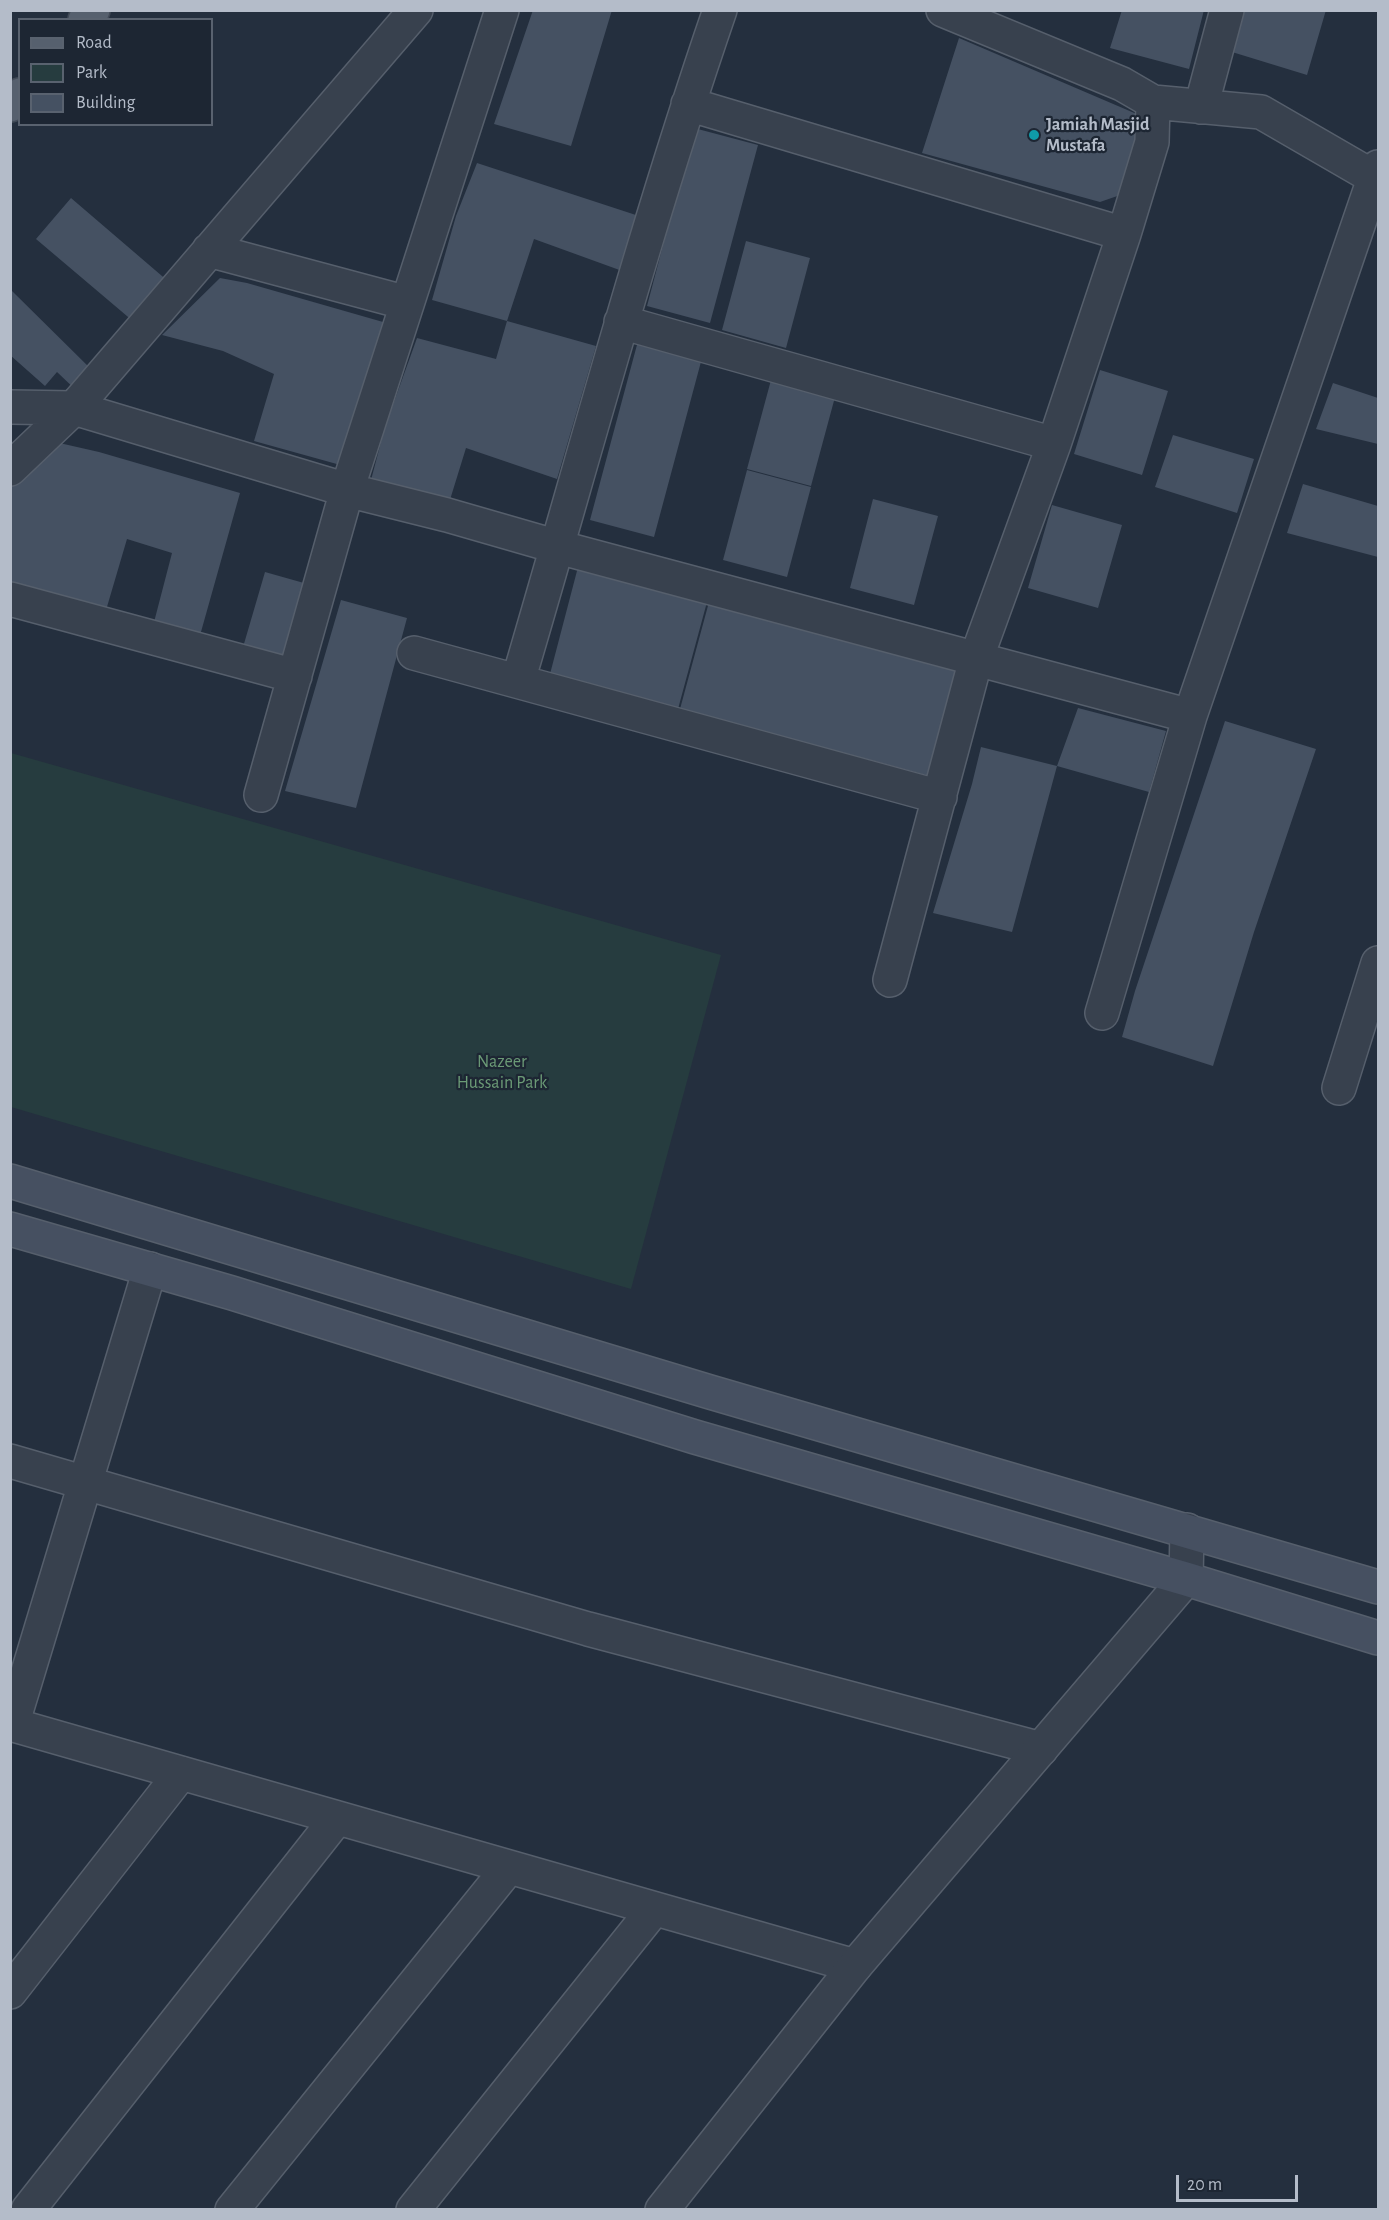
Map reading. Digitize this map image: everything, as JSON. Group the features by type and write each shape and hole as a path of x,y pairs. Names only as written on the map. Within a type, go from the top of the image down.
{"main road":[{"path":"10,1181 711,1392 1378,1587"},
{"path":"10,1229 150,1269 695,1437 1186,1579 1378,1638"}],"street":[{"path":"10,469 74,408 416,10"},
{"path":"261,795 347,490 502,10"},
{"path":"518,681 621,322 687,104 720,10"},
{"path":"943,10 1122,84 1153,102 1261,112 1377,173 1190,716 1102,1013"},
{"path":"1201,106 1227,10"},
{"path":"890,980 976,659 1054,444 1152,142 1153,102"},
{"path":"687,104 1124,234"},
{"path":"209,250 407,303"},
{"path":"621,322 1054,444"},
{"path":"10,407 74,408 347,490 447,514 558,547 1190,716"},
{"path":"10,599 295,676"},
{"path":"414,653 940,797"},
{"path":"1339,1088 1378,963"},
{"path":"150,1269 11,1724 855,1966"},
{"path":"10,1461 588,1629 1041,1749"},
{"path":"662,2210 855,1966 1186,1579 1187,1530"},
{"path":"10,1992 181,1773"},
{"path":"28,2210 337,1818"},
{"path":"232,2210 509,1867"},
{"path":"413,2210 654,1909"}],"green space":[{"name":"Nazeer Hussain Park","path":"11,753 721,955 631,1289 11,1107"}],"building":[{"path":"533,10 612,10 571,146 494,124"},
{"path":"1122,10 1204,10 1189,69 1110,48"},
{"path":"1243,10 1326,10 1307,75 1232,52"},
{"name":"Jamiah Masjid Mustafa","path":"959,38 1146,118 1126,193 1100,202 922,153"},
{"path":"694,128 758,145 710,323 647,306"},
{"path":"477,163 642,217 625,272 534,239 507,321 432,300 456,216"},
{"path":"71,198 169,282 134,322 36,239"},
{"path":"746,241 810,258 786,348 722,330"},
{"path":"220,278 247,283 390,324 344,466 254,441 274,374 223,351 162,335"},
{"path":"10,289 94,372 78,392 57,372 45,386 10,355"},
{"path":"507,321 596,346 557,479 466,448 449,503 371,480 385,427 417,338 496,359"},
{"path":"638,341 702,358 654,537 590,520"},
{"path":"1100,370 1168,391 1142,475 1074,454"},
{"path":"771,380 835,397 811,486 747,469"},
{"path":"1333,383 1378,398 1378,444 1316,429"},
{"path":"1173,435 1254,459 1237,513 1155,487"},
{"path":"55,442 99,452 240,493 199,639 153,626 172,553 127,539 104,617 10,595 10,486"},
{"path":"747,470 811,487 787,577 723,560"},
{"path":"1303,484 1378,506 1378,557 1287,533"},
{"path":"873,499 938,516 914,605 850,588"},
{"path":"1052,505 1122,525 1098,608 1028,588"},
{"path":"578,567 707,602 678,709 550,674"},
{"path":"265,572 311,585 289,667 241,654"},
{"path":"341,600 407,618 356,808 285,791"},
{"path":"709,602 966,671 937,778 680,709"},
{"path":"1078,708 1166,731 1149,792 1057,766"},
{"path":"1225,721 1316,749 1254,932 1213,1066 1122,1037 1135,991"},
{"path":"981,747 1057,766 1012,932 933,913"}],"place":[{"name":"Jamiah Masjid Mustafa","path":"1034,135"}]}
